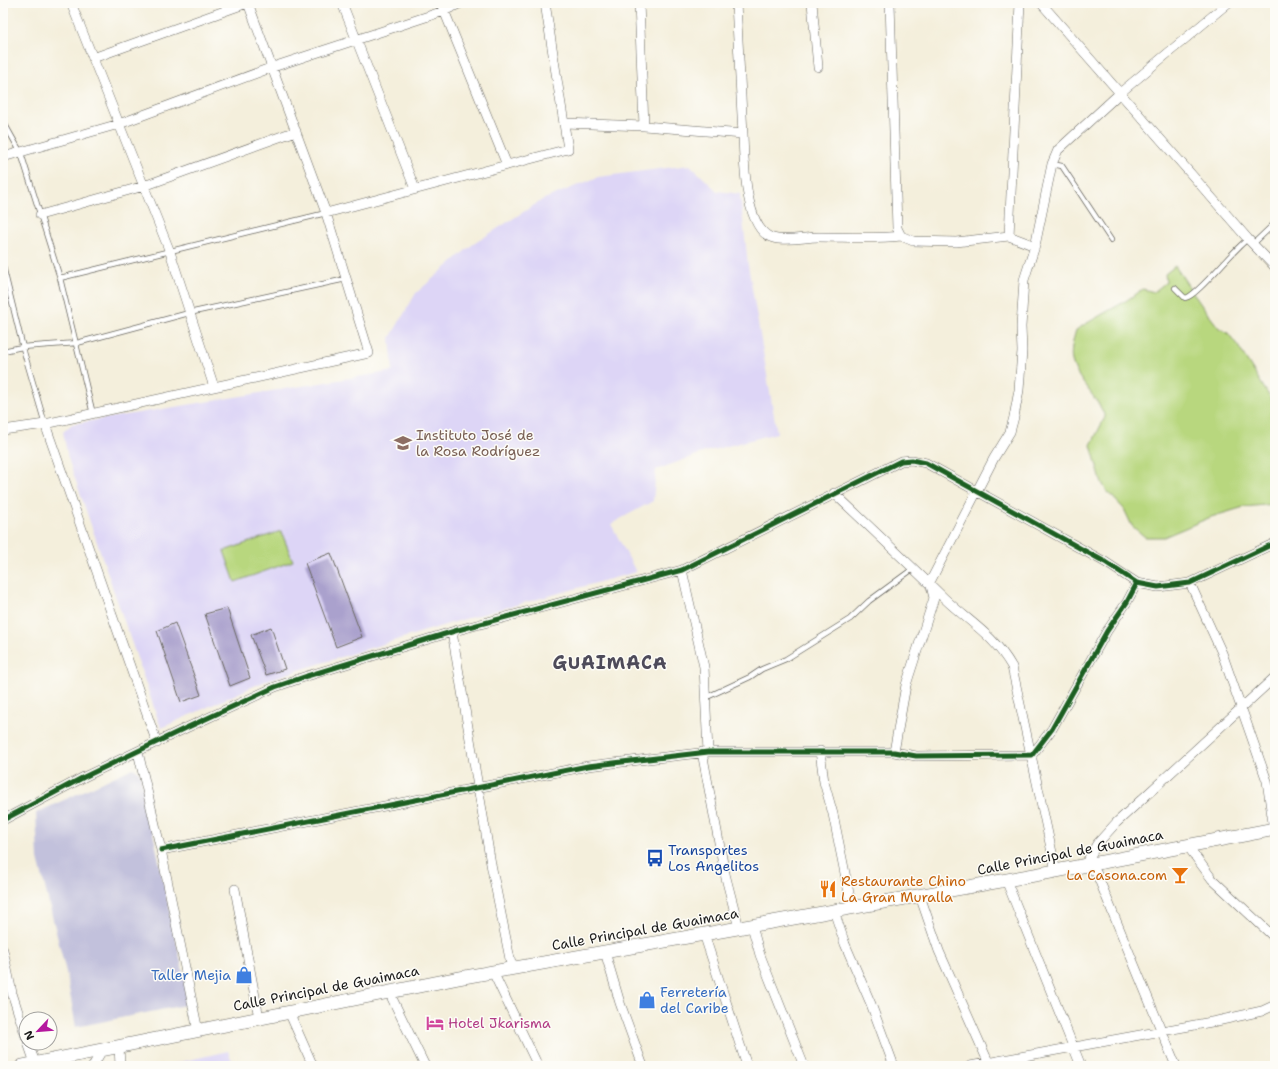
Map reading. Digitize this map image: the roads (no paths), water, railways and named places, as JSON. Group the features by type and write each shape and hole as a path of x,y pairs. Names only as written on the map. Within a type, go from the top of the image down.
{"main road":[{"name":"Calle Principal de Guaimaca","path":"28,1065 493,972 920,896 1274,829"}],"street":[{"path":"71,3 170,252 214,387"},
{"path":"3,430 45,424 93,414 369,353 326,213 248,3 94,58"},
{"path":"342,3 415,189"},
{"path":"3,156 21,153 119,124 273,67 356,40 442,7 461,3"},
{"path":"326,213 568,149 545,3"},
{"path":"639,3 644,126"},
{"path":"736,3 745,183 758,224 767,236 784,240 819,237 880,238 901,236 913,241 956,242 1009,236 1035,246"},
{"path":"812,3 818,67"},
{"path":"890,3 897,228 901,236"},
{"path":"1009,236 1020,3"},
{"path":"1041,3 1250,241 1275,267"},
{"path":"894,752 906,685 934,598 930,582 1010,432 1019,390 1022,351 1021,327 1024,280 1035,246 1052,164 1058,150 1120,93 1228,3"},
{"path":"442,7 506,165"},
{"path":"564,123 644,126 742,134"},
{"path":"40,215 144,186 296,131"},
{"path":"45,424 157,743"},
{"path":"3,820 84,777 275,687 452,632 682,570 900,461 912,460 926,463 1105,562 1136,583 1158,587 1190,582 1275,543"},
{"path":"834,493 945,599 988,634 1003,650 1012,667 1056,871"},
{"path":"682,570 704,667 707,697 705,752 725,874 739,928"},
{"path":"1190,582 1222,653 1267,781 1274,829"},
{"path":"1032,755 1052,729 1107,631 1127,602 1136,583"},
{"path":"452,632 493,872 512,969"},
{"path":"1176,1066 1096,872 1086,865 1097,844 1116,823 1275,677"},
{"path":"820,751 824,782 833,814 852,908"},
{"path":"138,752 161,850 198,1031"},
{"path":"161,850 588,766 705,752 894,752 916,756 1032,755"},
{"path":"1187,845 1212,879 1275,938"},
{"path":"1006,880 1081,1066"},
{"path":"235,889 259,1018"},
{"path":"920,896 939,951 989,1064"},
{"path":"834,911 845,944 871,1004 894,1066"},
{"path":"752,926 760,955 804,1066"},
{"path":"704,934 747,1066"},
{"path":"3,950 12,993 18,1012"},
{"path":"605,952 620,1003 643,1066"},
{"path":"493,972 538,1066"},
{"path":"389,992 425,1066"},
{"path":"970,1066 989,1064 1232,1018 1262,1011 1275,1005"},
{"path":"289,1012 314,1066"},
{"path":"119,1046 120,1066"},
{"path":"93,1066 102,1050"},
{"path":"28,1051 28,1065"}],"lane":[{"path":"3,121 21,153 60,278 93,414"},
{"path":"1052,164 1062,166 1111,240"},
{"path":"60,278 326,213"},
{"path":"1175,288 1185,298 1189,298 1200,289 1231,253 1275,223"},
{"path":"3,266 22,347 45,424"},
{"path":"3,351 22,347 77,343 189,312 346,279"},
{"path":"707,697 750,677 762,669 786,659 850,619 869,601 914,568"}],"place":[{"name":"Instituto José de la Rosa Rodríguez","path":"403,443"},
{"name":"Transportes Los Angelitos","path":"655,858"},
{"name":"La Casona.com","path":"1180,875"},
{"name":"Restaurante Chino La Gran Muralla","path":"828,889"},
{"name":"Taller Mejia","path":"244,975"},
{"name":"Ferretería del Caribe","path":"647,1000"},
{"name":"Hotel Jkarisma","path":"435,1023"}],"district":[{"name":"GUAIMACA","path":"610,663"}]}
